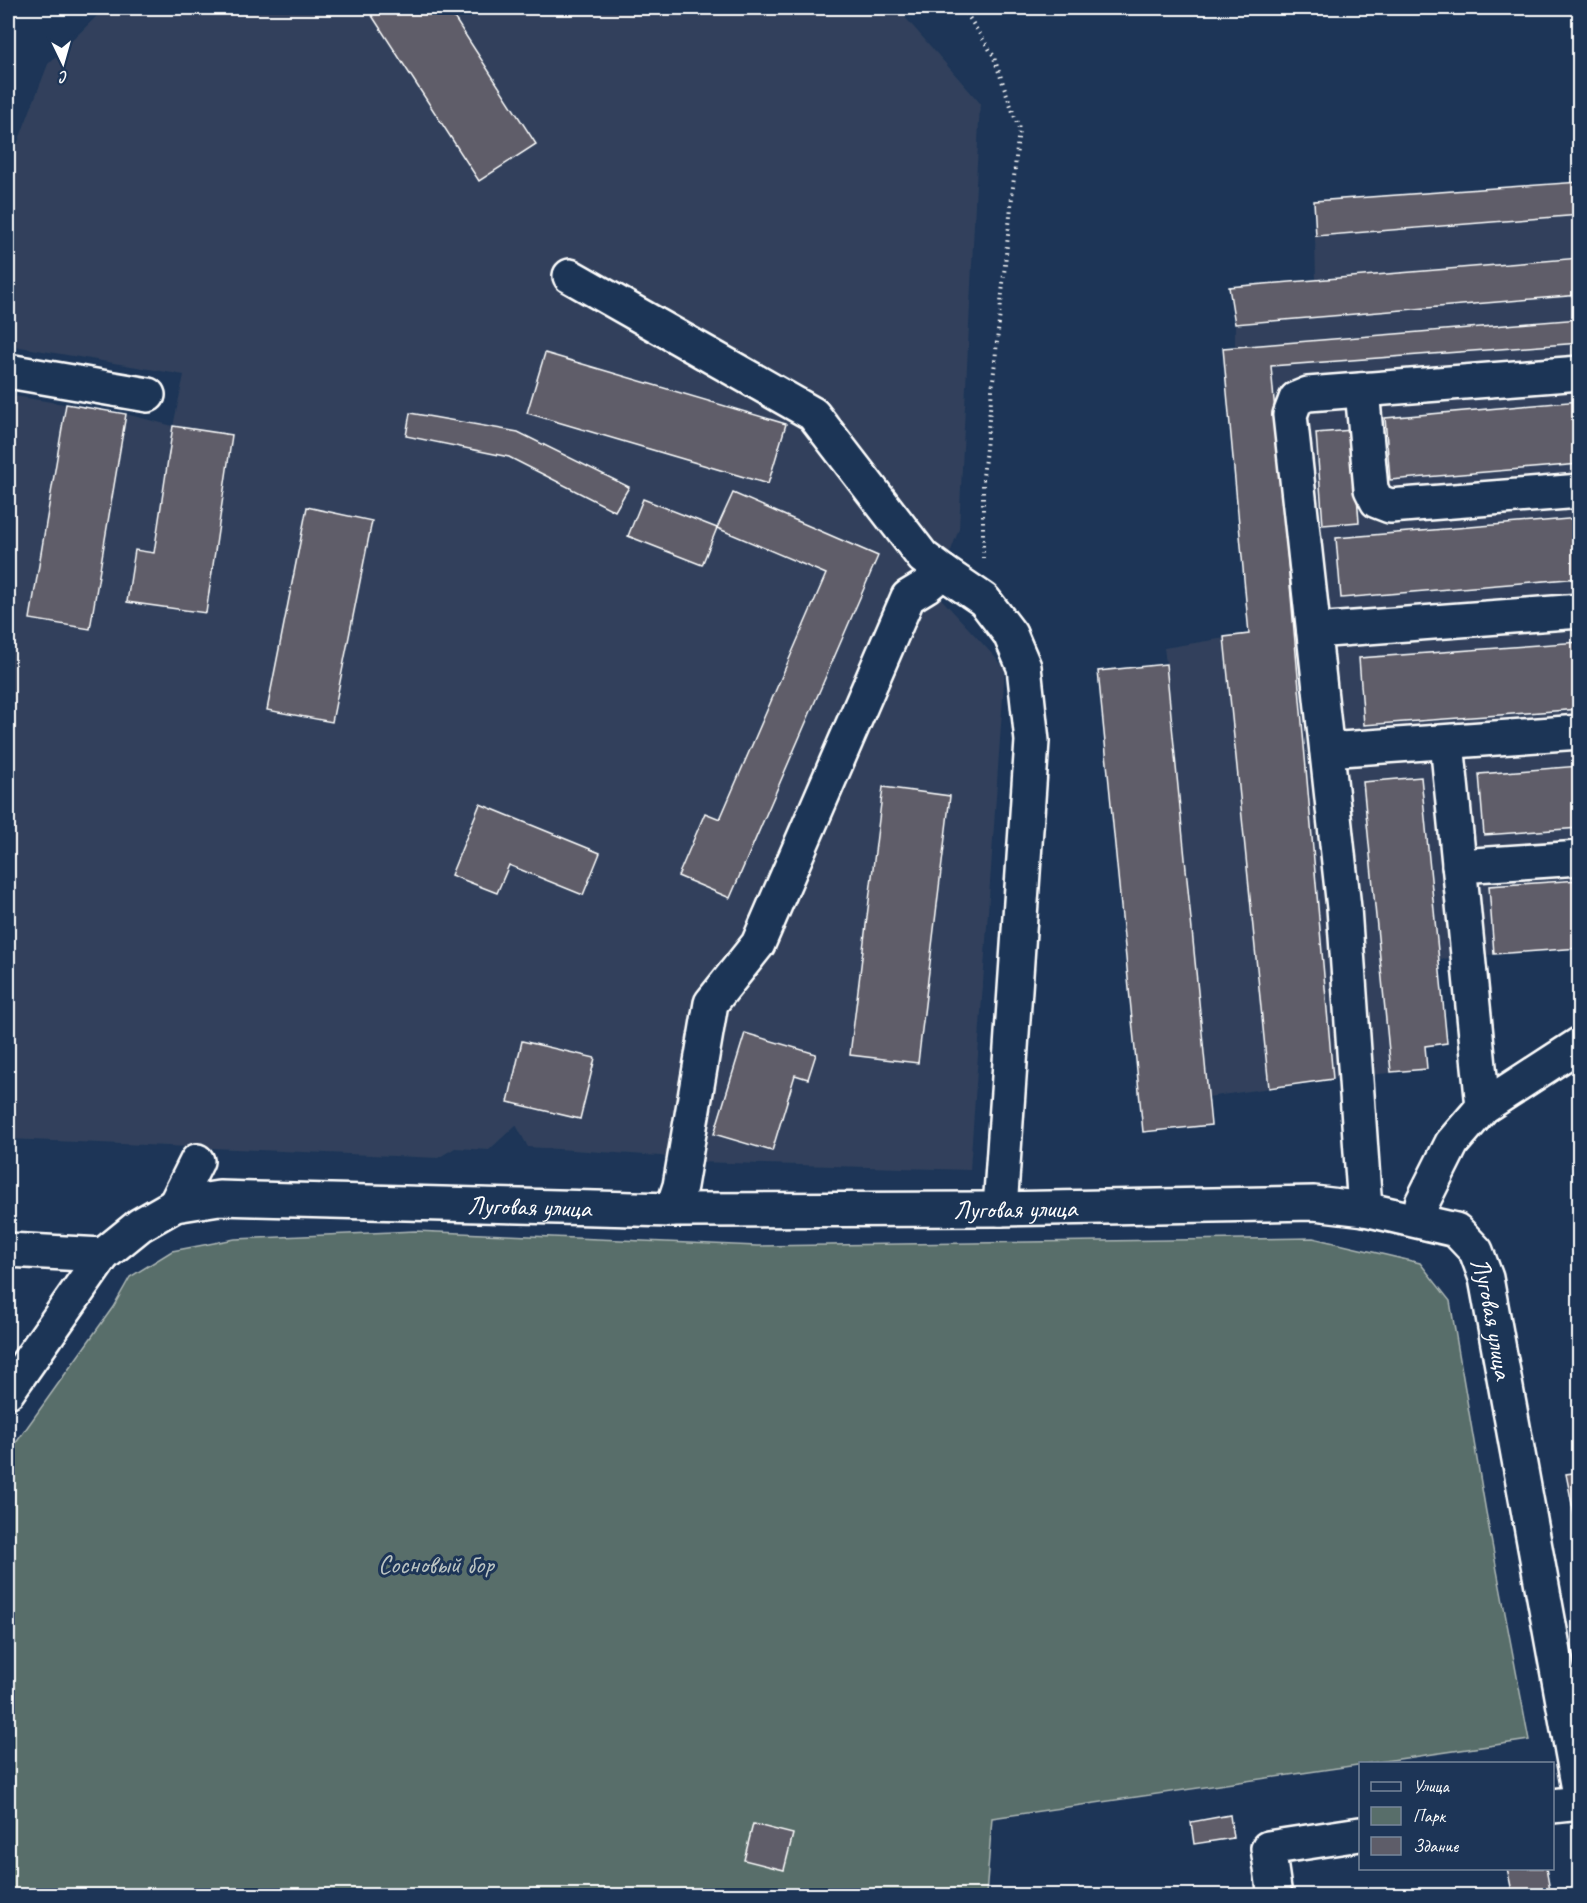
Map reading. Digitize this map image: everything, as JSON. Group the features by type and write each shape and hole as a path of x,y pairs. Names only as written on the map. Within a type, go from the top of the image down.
{"street":[{"path":"570,276 813,414 923,557 984,600 1010,634 1024,667 1032,741 1000,1209"},
{"path":"8,371 148,395"},
{"path":"1365,1209 1344,908 1290,415 1296,399 1308,394 1580,373"},
{"path":"1362,390 1371,489 1377,501 1390,506 1580,491"},
{"path":"672,1210 680,1186 711,1003 759,944 908,597 943,572"},
{"path":"1314,630 1580,611"},
{"path":"1327,750 1580,732"},
{"path":"1446,742 1483,1107"},
{"path":"1459,866 1580,858"},
{"path":"1420,1221 1422,1203 1452,1143 1483,1107 1580,1044"},
{"path":"175,1205 198,1161"},
{"name":"Луговая улица","path":"8,1391 103,1255 140,1225 175,1205 219,1198 672,1210 1000,1209 1314,1203 1365,1209 1456,1230 1476,1251 1486,1278 1580,1795"},
{"path":"13,1246 103,1255"},
{"path":"1554,1806 1580,1803"},
{"path":"1275,1896 1268,1848 1359,1834"}],"path":[{"path":"963,8 993,55 1019,129 983,477 984,600"}],"shaded area":[{"path":"105,8 897,8 980,103 959,529 943,572 933,590 1005,668 970,1170 696,1162 660,1156 528,1147 516,1125 489,1150 455,1148 438,1158 8,1139 8,395 126,414 173,426 184,375 8,345 8,168 48,64"},
{"path":"1579,182 1579,948 1439,959 1447,1043 1425,1046 1427,1069 1333,1079 1208,1097 1211,1125 1143,1132 1166,664 1164,648 1249,634 1223,348 1235,346 1235,324 1229,287 1316,279 1314,201"}],"green space":[{"name":"Сосновый бор","path":"415,1231 757,1246 1313,1238 1420,1263 1450,1301 1486,1512 1529,1740 1378,1762 1359,1762 1359,1765 992,1818 986,1895 8,1896 8,1454 113,1307 130,1277 172,1251 235,1239"}],"building":[{"path":"367,8 448,8 536,144 479,181"},
{"path":"1580,182 1580,215 1316,236 1314,201"},
{"path":"1580,258 1580,295 1235,324 1229,287"},
{"path":"1580,319 1580,343 1271,366 1333,1079 1269,1088 1224,637 1249,634 1223,348"},
{"path":"545,353 786,424 768,484 527,413"},
{"path":"1580,401 1580,464 1390,480 1385,418"},
{"path":"66,404 126,414 90,629 30,619"},
{"path":"410,413 518,432 629,487 615,511 509,457 406,436"},
{"path":"173,426 232,435 206,613 127,602 135,550 154,553"},
{"path":"1352,430 1359,522 1323,525 1316,433"},
{"path":"733,493 878,556 730,898 678,876 705,813 720,819 826,574 717,528"},
{"path":"643,499 717,528 702,565 628,536"},
{"path":"307,507 372,521 332,722 267,710"},
{"path":"1580,518 1580,578 1341,598 1336,538"},
{"path":"1580,642 1580,709 1364,725 1359,658"},
{"path":"1166,664 1211,1125 1143,1132 1098,671"},
{"path":"1580,766 1580,828 1484,835 1479,774"},
{"path":"1421,777 1447,1043 1425,1046 1427,1069 1391,1072 1363,782"},
{"path":"883,787 950,796 918,1063 850,1055"},
{"path":"480,804 600,853 583,895 509,865 497,893 451,875"},
{"path":"1580,880 1580,948 1494,954 1489,886"},
{"path":"745,1033 816,1054 808,1079 795,1075 772,1151 714,1134"},
{"path":"522,1041 595,1058 580,1119 508,1102"},
{"path":"1580,1472 1580,1512 1574,1514 1566,1474"},
{"path":"1230,1815 1233,1838 1194,1844 1191,1822"},
{"path":"753,1824 793,1834 784,1870 744,1860"},
{"path":"1507,1870 1546,1870 1551,1896 1513,1896"}]}
